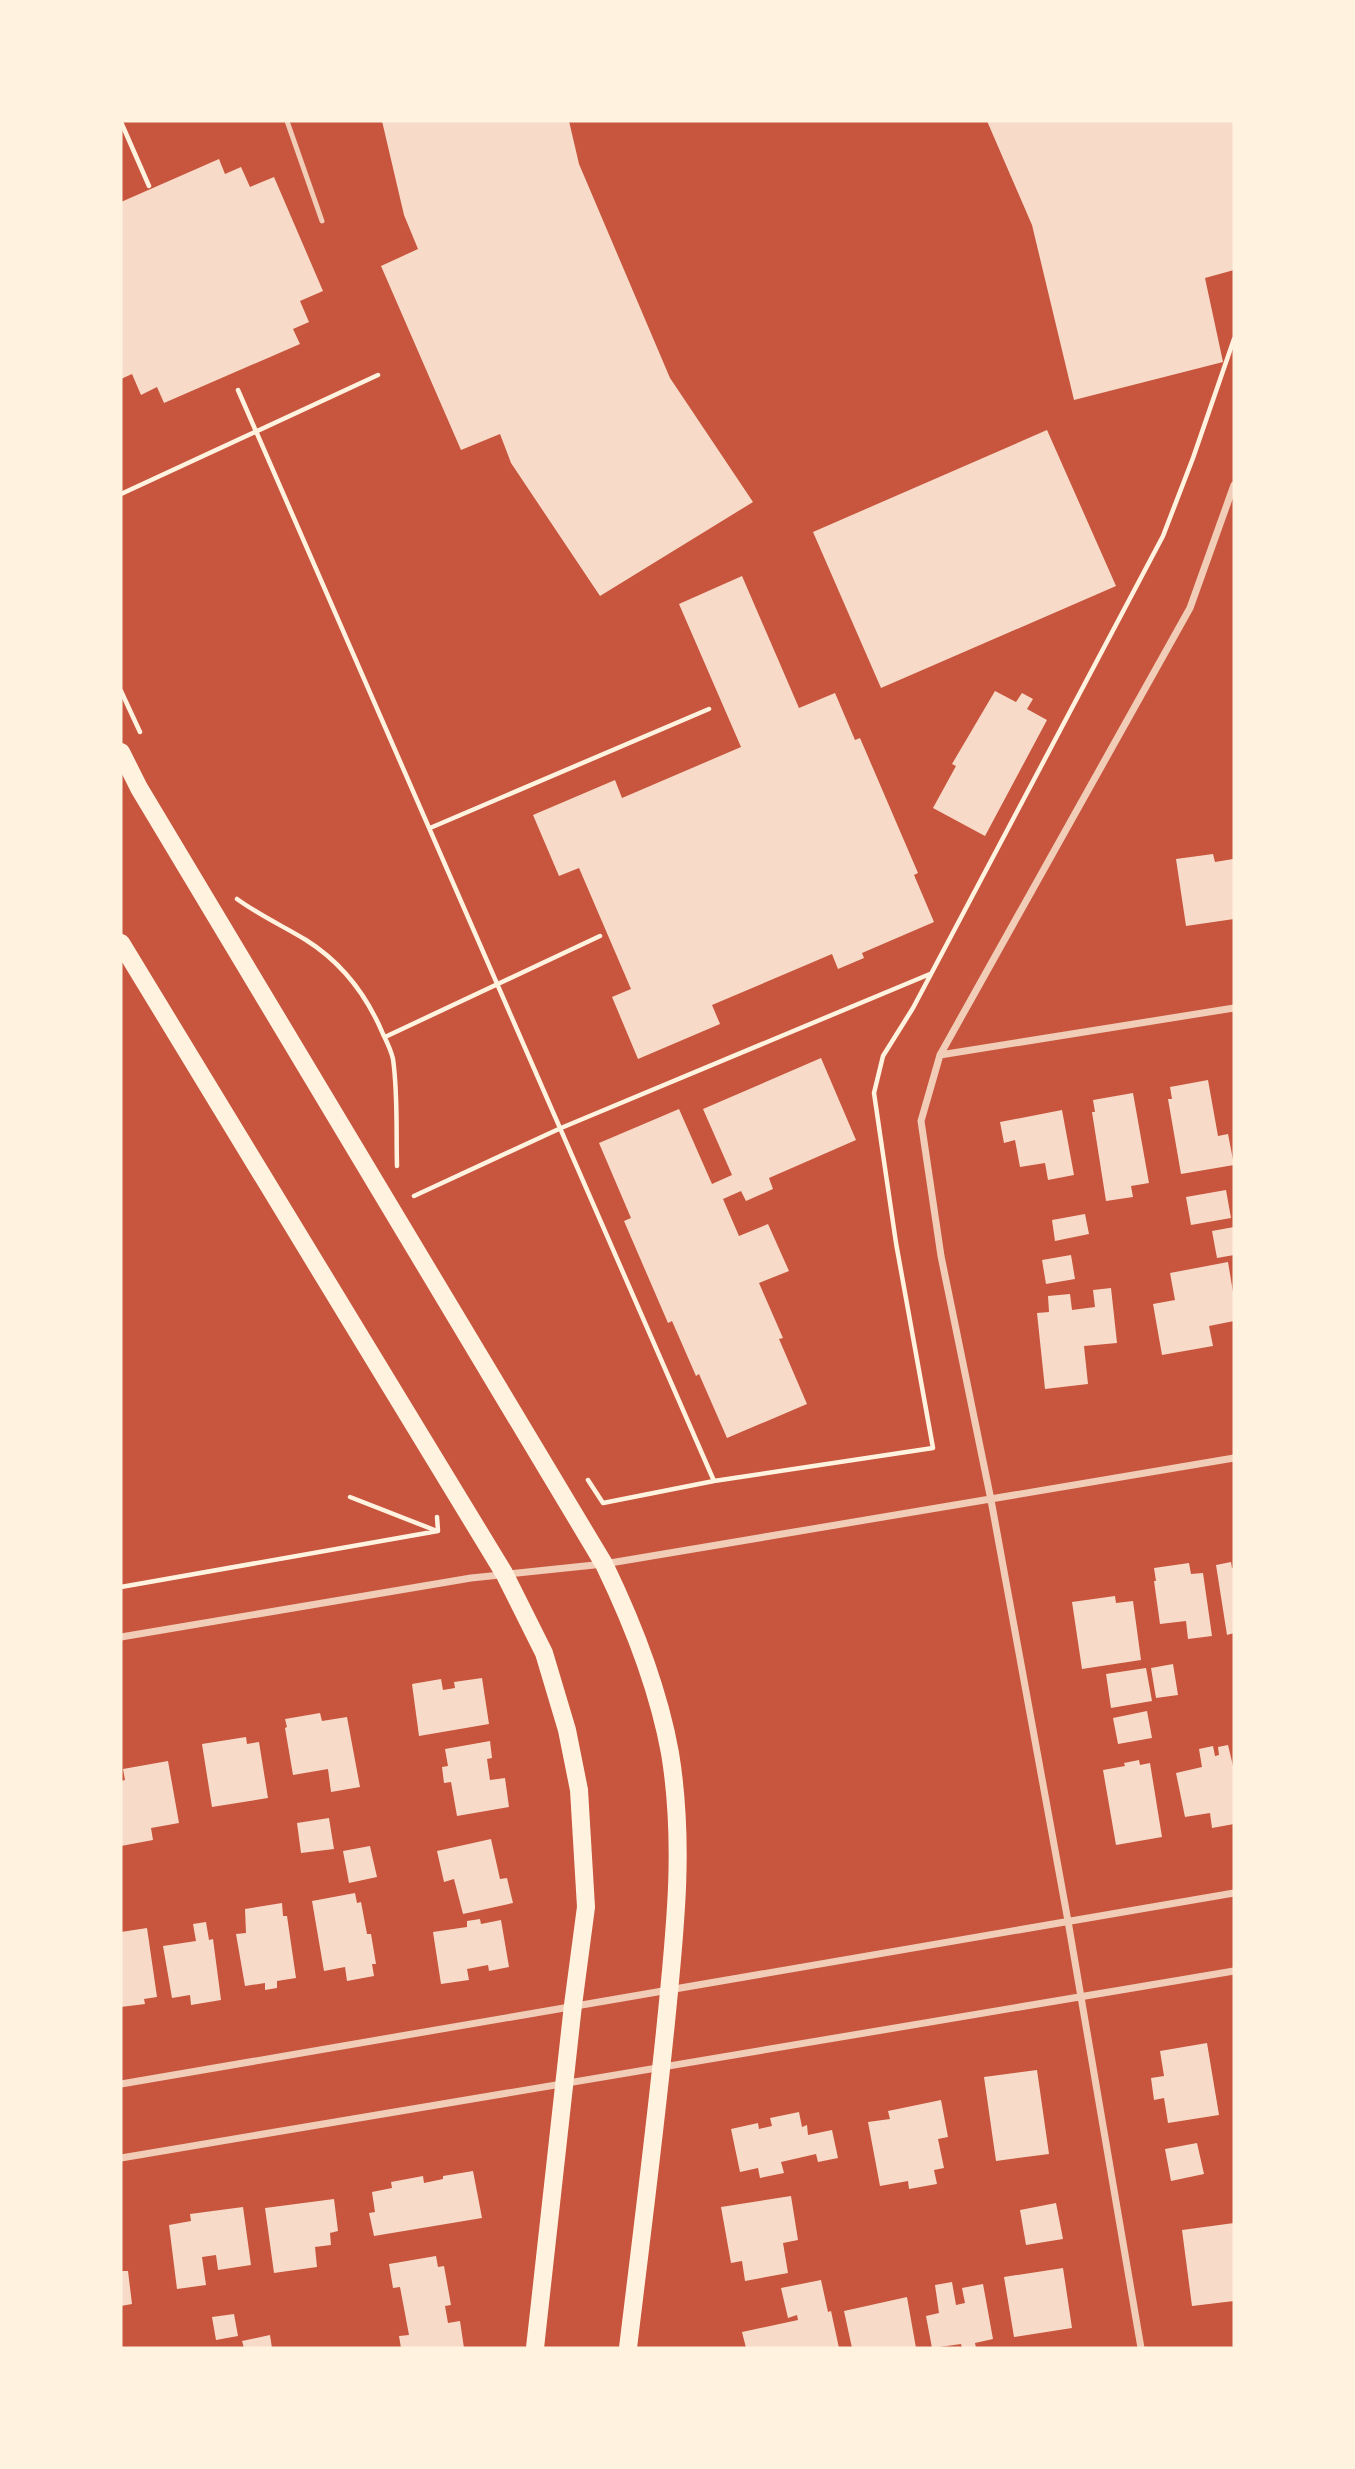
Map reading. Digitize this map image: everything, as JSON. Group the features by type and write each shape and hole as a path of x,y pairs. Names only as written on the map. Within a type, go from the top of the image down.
{"main road":[{"path":"121,752 139,788 604,1564 633,1624 656,1698 669,1753 679,1849 678,1903 662,2066 628,2348"},
{"path":"121,943 504,1573 544,1653 567,1730 579,1790 586,1907 535,2348"}],"street":[{"path":"1141,2348 1068,1921 991,1500 941,1256 921,1121 940,1055 1190,608 1234,485"},
{"path":"940,1055 1234,1008"},
{"path":"121,1637 504,1573 604,1564 1234,1458"},
{"path":"121,2084 1234,1893"},
{"path":"121,2158 1234,1971"}],"lane":[{"path":"287,121 322,221"}],"path":[{"path":"122,122 149,186"},
{"path":"121,494 378,375"},
{"path":"238,390 714,1482"},
{"path":"121,691 142,737"},
{"path":"430,828 709,709"},
{"path":"232,894 256,913 307,941 327,956 354,982 374,1012 392,1055 397,1096 397,1175"},
{"path":"385,1037 600,936"},
{"path":"407,1199 561,1128 932,973"},
{"path":"588,1480 603,1503 714,1482 933,1448"},
{"path":"350,1497 438,1531"},
{"path":"437,1503 438,1531"},
{"path":"121,1587 438,1531"}],"building":[{"path":"382,121 569,121 579,164 670,378 753,502 600,596 511,463 500,434 461,450 381,266 418,249 404,215"},
{"path":"987,121 1234,121 1234,270 1205,278 1223,362 1074,400 1032,225"},
{"path":"219,159 225,174 241,167 250,187 274,177 323,291 300,301 309,322 293,329 300,344 164,403 157,387 141,395 132,374 121,379 121,202"},
{"path":"1047,430 1116,586 881,688 813,532"},
{"path":"742,576 799,708 835,693 855,740 860,738 918,873 914,875 934,922 862,953 864,958 838,969 832,954 712,1005 720,1024 638,1059 612,997 631,989 579,868 559,876 533,815 615,780 622,798 741,747 679,604"},
{"path":"995,691 1016,702 1022,693 1033,699 1027,709 1047,720 985,836 933,808 956,766 952,764"},
{"path":"1213,854 1215,862 1233,859 1234,919 1186,926 1176,859"},
{"path":"821,1058 856,1140 769,1178 773,1189 746,1201 741,1191 723,1199 739,1236 768,1224 789,1271 759,1283 807,1404 727,1438 672,1321 668,1323 624,1221 631,1218 599,1143 679,1109 712,1184 732,1175 703,1109"},
{"path":"1208,1080 1218,1136 1228,1134 1234,1165 1181,1174 1168,1099 1172,1099 1170,1087"},
{"path":"1133,1093 1149,1183 1131,1186 1133,1197 1106,1201 1092,1112 1095,1112 1093,1100"},
{"path":"1062,1110 1074,1175 1048,1180 1045,1163 1020,1167 1015,1140 1004,1143 1000,1122"},
{"path":"1226,1190 1231,1218 1191,1225 1186,1197"},
{"path":"1085,1214 1089,1234 1055,1241 1052,1220"},
{"path":"1234,1227 1234,1255 1217,1258 1212,1231"},
{"path":"1071,1255 1075,1279 1046,1284 1042,1260"},
{"path":"1228,1262 1234,1298 1234,1321 1209,1326 1213,1346 1162,1355 1153,1304 1175,1300 1170,1273"},
{"path":"1111,1288 1117,1343 1084,1346 1088,1384 1045,1389 1037,1313 1049,1312 1048,1296 1070,1294 1072,1310 1095,1307 1093,1290"},
{"path":"1231,1562 1232,1568 1234,1567 1234,1633 1227,1635 1216,1565"},
{"path":"1189,1563 1191,1574 1203,1573 1212,1636 1188,1639 1186,1621 1160,1624 1154,1568"},
{"path":"1115,1596 1116,1603 1133,1601 1141,1660 1082,1669 1072,1602"},
{"path":"1173,1664 1178,1695 1156,1698 1151,1668"},
{"path":"1146,1668 1152,1701 1111,1708 1106,1674"},
{"path":"482,1678 489,1724 419,1736 412,1684 441,1679 443,1690 455,1688 454,1682"},
{"path":"1147,1711 1152,1738 1118,1744 1113,1718"},
{"path":"320,1713 322,1721 347,1717 360,1787 331,1792 328,1769 293,1775 285,1719"},
{"path":"246,1737 247,1744 259,1742 268,1798 212,1807 202,1744"},
{"path":"490,1741 492,1758 487,1759 490,1780 505,1778 509,1807 457,1816 451,1782 444,1783 442,1767 448,1766 445,1749"},
{"path":"1228,1745 1234,1770 1234,1824 1212,1828 1210,1813 1185,1817 1176,1773 1202,1767 1199,1749 1213,1746 1215,1756 1219,1755 1218,1747"},
{"path":"1139,1760 1140,1765 1150,1763 1162,1837 1116,1845 1103,1770"},
{"path":"168,1761 179,1823 151,1828 153,1840 121,1846 121,1781 125,1780 123,1769"},
{"path":"329,1818 334,1849 301,1853 297,1823"},
{"path":"491,1839 500,1879 507,1878 513,1903 463,1914 454,1879 444,1882 437,1851"},
{"path":"370,1846 377,1877 349,1883 343,1851"},
{"path":"355,1893 357,1903 361,1902 367,1934 371,1934 376,1964 372,1964 374,1976 347,1981 345,1967 324,1971 312,1901"},
{"path":"282,1903 283,1916 287,1916 296,1978 277,1981 277,1988 265,1990 265,1983 245,1986 236,1934 246,1933 245,1909"},
{"path":"480,1919 481,1924 501,1920 509,1967 489,1971 488,1965 467,1969 469,1980 441,1984 433,1932 467,1927 467,1921"},
{"path":"206,1922 209,1940 213,1939 221,2000 191,2005 190,1995 172,1998 163,1946 196,1941 193,1924"},
{"path":"147,1928 157,1997 144,1999 145,2004 121,2007 121,1932"},
{"path":"1207,2043 1219,2115 1168,2123 1164,2098 1154,2100 1151,2078 1164,2076 1160,2051"},
{"path":"1037,2070 1049,2154 996,2161 984,2077"},
{"path":"941,2100 948,2137 938,2139 944,2168 934,2170 937,2184 909,2189 908,2181 880,2186 868,2122 890,2119 888,2111"},
{"path":"799,2112 802,2127 807,2125 808,2135 832,2130 838,2158 818,2162 816,2154 781,2162 784,2173 760,2178 758,2168 740,2172 731,2129 758,2123 759,2129 772,2126 770,2118"},
{"path":"1197,2143 1204,2174 1171,2181 1165,2149"},
{"path":"473,2171 482,2218 374,2236 369,2213 375,2212 372,2192 392,2188 391,2182 423,2176 424,2183 443,2179 443,2176"},
{"path":"791,2196 798,2240 783,2243 788,2273 745,2281 742,2261 731,2263 721,2207"},
{"path":"334,2199 338,2231 330,2233 331,2245 315,2247 317,2267 274,2273 265,2208"},
{"path":"1056,2203 1063,2239 1026,2245 1020,2210"},
{"path":"243,2207 251,2265 218,2270 216,2255 202,2257 206,2285 177,2289 169,2225 191,2221 190,2214"},
{"path":"1234,2223 1234,2301 1192,2306 1182,2230"},
{"path":"436,2256 438,2267 444,2266 451,2305 445,2306 448,2323 460,2321 464,2348 401,2348 399,2336 409,2335 400,2287 393,2288 389,2264"},
{"path":"1063,2268 1072,2328 1014,2337 1004,2277"},
{"path":"121,2271 128,2271 132,2304 121,2306"},
{"path":"821,2280 839,2348 746,2348 742,2332 798,2320 797,2315 788,2318 781,2288"},
{"path":"952,2282 956,2305 965,2303 962,2288 983,2284 993,2339 975,2343 976,2348 962,2348 961,2344 932,2348 926,2316 939,2313 935,2285"},
{"path":"907,2297 916,2348 852,2348 844,2311"},
{"path":"234,2314 238,2336 216,2340 212,2317"},
{"path":"270,2335 272,2348 244,2348 242,2341"}]}
